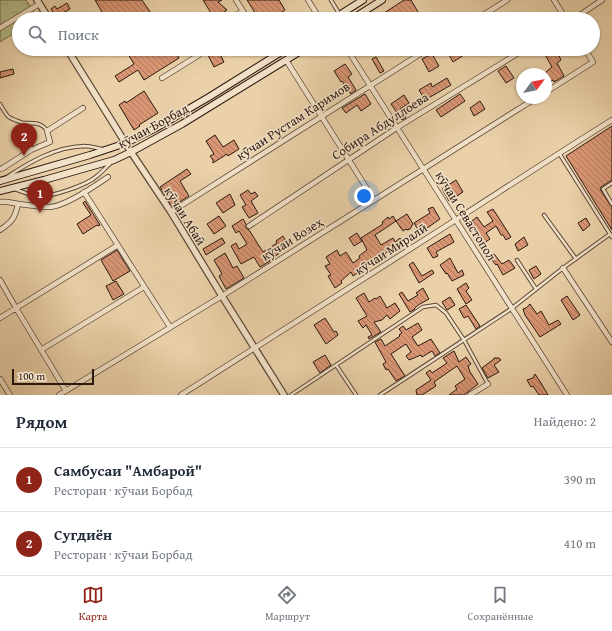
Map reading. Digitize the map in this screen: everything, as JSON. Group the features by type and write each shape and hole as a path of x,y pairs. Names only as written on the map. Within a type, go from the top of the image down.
{"main road":[{"path":"345,12 363,0"},
{"path":"363,12 382,0"},
{"name":"кӯчаи Борбад","path":"0,181 126,143 203,101 275,56"},
{"name":"кӯчаи Борбад","path":"0,191 114,160 182,124 293,56"}],"street":[{"path":"236,0 243,11"},
{"path":"308,0 316,12"},
{"path":"488,12 507,0"},
{"path":"554,0 562,12"},
{"path":"584,12 602,0"},
{"path":"23,12 38,2 44,12"},
{"path":"0,28 12,20"},
{"name":"кӯчаи Абаӣ","path":"71,56 131,152 171,212 284,395"},
{"path":"162,78 197,56"},
{"name":"кӯчаи Севастопол","path":"351,56 567,395"},
{"name":"кӯчаи Рустам Каримов","path":"171,212 417,56"},
{"name":"Собира Абдуллоева","path":"249,226 398,127 515,56"},
{"path":"552,88 593,62 589,56"},
{"path":"286,60 374,200"},
{"name":"кӯчаи Возеҳ","path":"59,395 222,296 526,104"},
{"path":"0,169 31,150 50,142 48,131 83,108"},
{"name":"кӯчаи Миралӣ","path":"180,395 255,349 559,152 612,120"},
{"path":"0,202 51,207 84,192 108,177"},
{"path":"84,192 170,327"},
{"path":"0,230 9,224 16,216 18,204"},
{"path":"0,318 118,245"},
{"path":"563,268 612,342"},
{"path":"0,280 66,391"},
{"path":"41,350 144,287"},
{"path":"0,379 10,395"},
{"path":"470,395 488,384"}],"lane":[{"path":"331,0 338,12"},
{"path":"0,104 5,114 11,119 24,123 42,125 48,131"},
{"path":"24,123 31,150"},
{"path":"0,181 25,165 43,156 63,149 85,146 105,150"},
{"path":"380,395 511,308 563,268 611,236 559,152"},
{"path":"12,188 36,196 53,195 80,186 97,176 114,160"},
{"path":"612,183 603,189 612,204"},
{"path":"544,215 576,259"},
{"path":"517,260 536,289"},
{"path":"291,395 423,307 436,305 446,313 464,340 488,384"},
{"path":"336,365 356,395"}],"green space":[{"path":"0,0 26,0 34,12 12,12 12,34 0,42"}],"building":[{"path":"95,0 142,0 150,12 102,12"},
{"path":"203,0 222,0 218,2 227,10 224,12 210,12"},
{"path":"247,0 279,0 285,10 282,12 255,12"},
{"path":"404,0 411,0 418,12 386,12"},
{"path":"67,3 70,9 65,12 53,12 51,9 55,6 57,9"},
{"path":"129,56 178,56 179,58 144,80 138,70 119,82 115,76 134,64"},
{"path":"208,56 221,56 224,62 214,67"},
{"path":"428,56 433,56 439,66 429,72 422,59"},
{"path":"450,56 462,56 453,62"},
{"path":"546,56 559,56 561,60 557,63 564,76 554,82 552,81 551,68 552,67"},
{"path":"376,57 384,71 380,73 372,59"},
{"path":"345,64 352,74 348,77 356,90 351,94 334,71"},
{"path":"506,66 514,78 506,83 498,71"},
{"path":"13,69 14,74 0,78 0,72"},
{"path":"447,78 451,85 425,100 419,90 431,83 432,87"},
{"path":"144,91 158,113 134,130 119,105 125,101 126,103"},
{"path":"365,94 371,104 361,111 357,105 346,113 342,108"},
{"path":"460,94 465,101 441,117 436,110"},
{"path":"404,95 409,103 400,109 406,118 402,120 391,104"},
{"path":"480,101 485,109 474,116 470,108"},
{"path":"612,126 612,180 600,189 612,207 612,230 566,156"},
{"path":"215,135 223,147 234,140 239,149 228,156 227,154 213,163 210,156 214,154 206,141"},
{"path":"187,169 191,174 180,181 189,196 172,207 160,187"},
{"path":"456,180 463,192 449,201 442,189"},
{"path":"248,190 251,194 255,192 258,196 251,201 258,213 249,218 242,207 246,205 240,195"},
{"path":"230,194 235,205 223,213 216,203"},
{"path":"85,201 100,225 97,225 83,234 77,224 91,215 83,203"},
{"path":"433,207 440,219 420,233 414,223 430,213 428,209"},
{"path":"493,209 511,237 506,240 496,226 486,233 490,239 481,245 468,225 474,223 472,221 477,217 484,227 493,221 487,212"},
{"path":"407,214 413,224 410,229 403,231 396,221"},
{"path":"219,216 226,226 214,234 207,224"},
{"path":"393,216 396,221 375,235 381,245 393,238 395,242 400,238 403,244 385,253 386,254 353,276 351,272 341,281 342,283 335,288 328,276 331,275 325,266 330,264 326,257 337,250 340,256 346,252 353,263 367,250 361,238 383,224 382,222 388,217 389,219"},
{"path":"586,218 590,225 583,231 578,223"},
{"path":"243,219 246,224 246,228 249,230 263,252 277,243 276,241 283,236 289,247 260,267 254,257 241,264 231,246 236,243 239,249 247,244 239,231 236,233 232,226"},
{"path":"357,233 362,241 354,246 349,238"},
{"path":"450,234 454,242 436,252 438,256 433,258 427,248"},
{"path":"524,237 528,245 518,251 515,244"},
{"path":"222,238 225,243 206,255 203,249"},
{"path":"117,250 130,271 113,281 101,260"},
{"path":"225,253 233,268 237,266 244,278 226,289 219,276 222,274 214,260"},
{"path":"494,254 502,264 509,260 515,268 503,275 497,264 496,265 491,259 493,258 492,255"},
{"path":"450,258 458,273 462,270 464,275 452,281 440,265"},
{"path":"413,262 422,276 432,270 434,273 419,283 409,265"},
{"path":"536,266 541,274 534,279 529,270"},
{"path":"116,281 124,294 113,300 106,286"},
{"path":"466,283 469,288 466,291 472,300 466,304 457,289"},
{"path":"423,288 429,299 418,305 410,312 399,294 402,292 408,301 418,295 416,293"},
{"path":"364,293 369,302 380,296 387,308 395,303 400,311 390,319 387,315 382,320 374,322 381,332 369,339 368,337 372,335 366,325 363,328 358,321 367,316 356,298"},
{"path":"567,296 580,315 573,320 561,300"},
{"path":"450,297 455,305 447,310 442,302"},
{"path":"530,304 537,314 541,311 549,325 558,320 561,324 540,337 525,315 523,309"},
{"path":"466,305 480,326 476,329 468,316 464,318 459,309"},
{"path":"325,318 334,332 336,331 338,335 326,344 314,325"},
{"path":"418,323 422,330 412,337 418,346 431,339 440,353 435,356 432,351 422,357 421,355 409,360 406,356 411,352 406,344 391,354 405,376 396,381 388,369 386,370 383,364 386,362 375,342 381,339 385,346 400,336 399,335 402,333 399,329 403,326 406,330"},
{"path":"454,351 459,362 466,357 471,364 468,366 470,372 478,384 464,395 449,395 457,389 455,386 465,379 457,366 434,382 436,386 422,395 417,395 416,390 431,380 426,373 430,370 432,373 447,363 443,358"},
{"path":"325,355 331,365 320,373 313,362"},
{"path":"494,358 499,358 501,360 494,365 499,372 488,378 482,368"},
{"path":"535,374 548,395 539,395 533,386 531,387 527,380 533,378"}],"place":[{"name":"Сугдиён","path":"24,156"},
{"name":"Самбусаи \"Амбарой\"","path":"40,213"}]}
